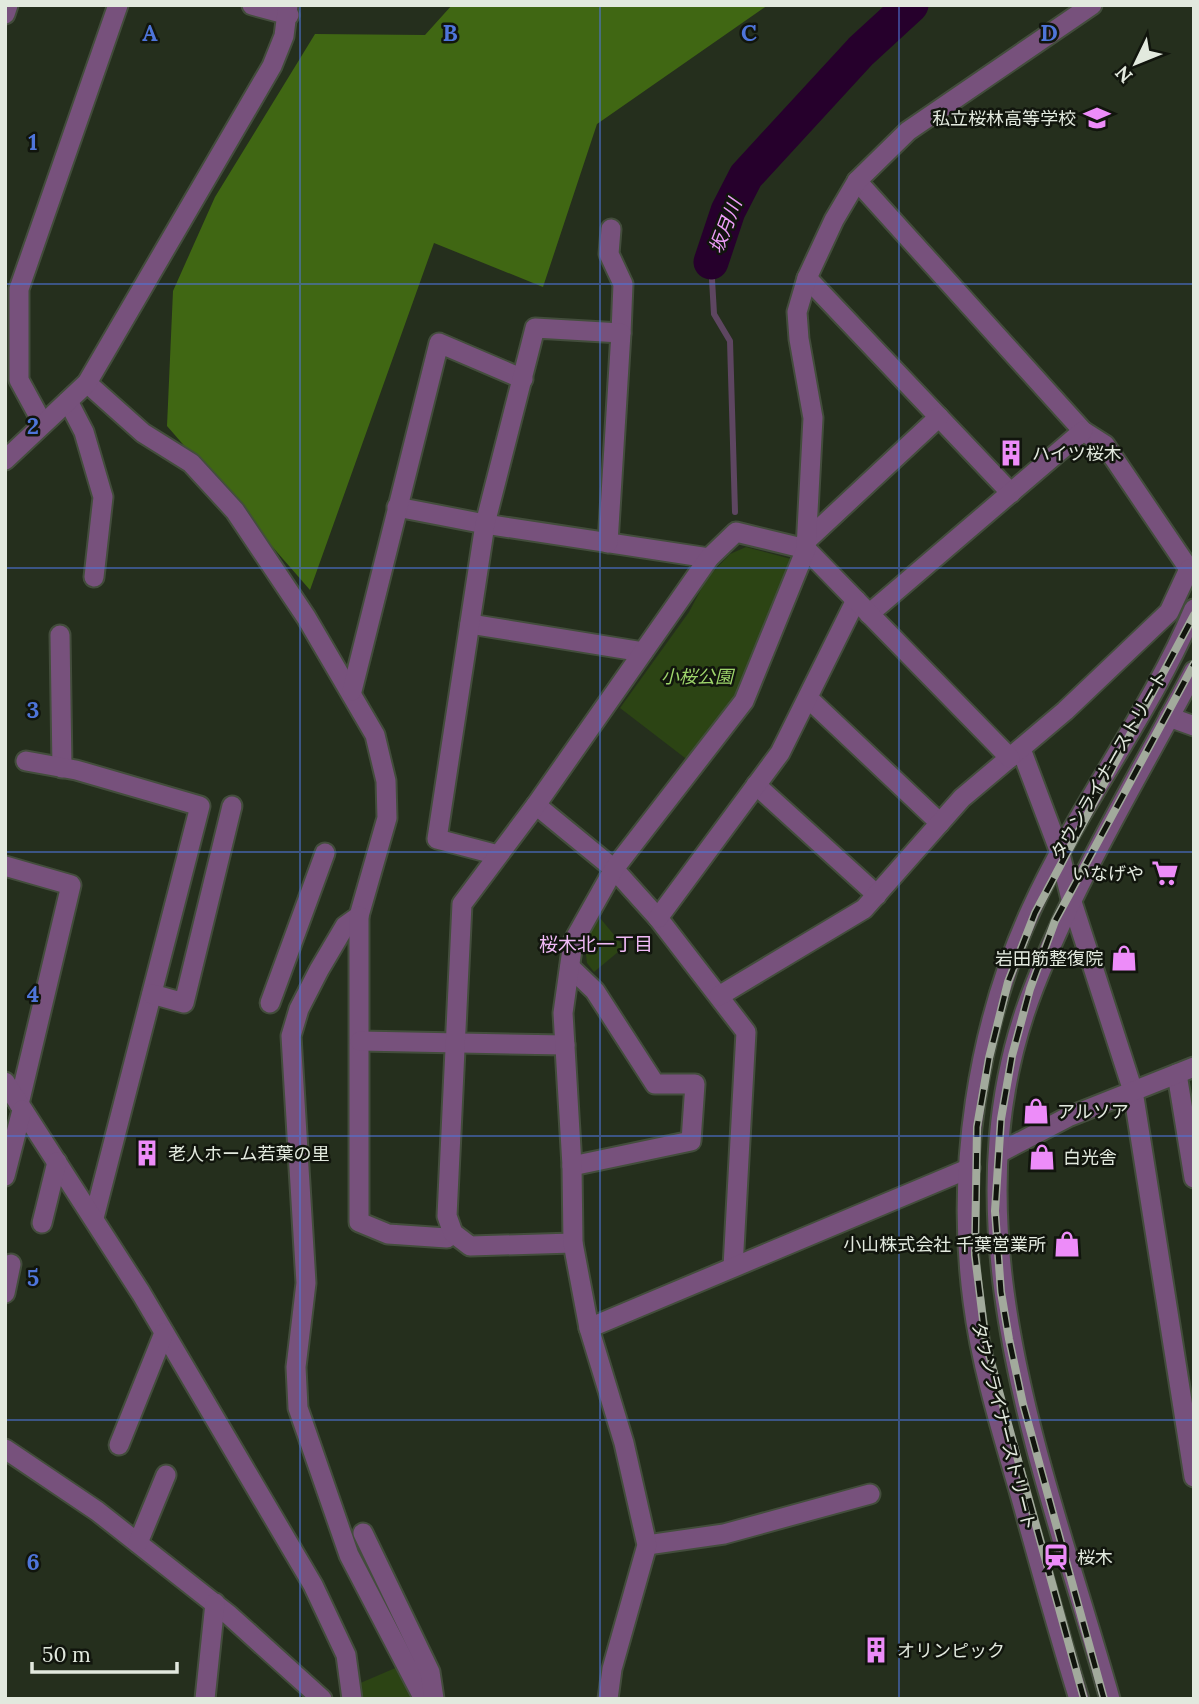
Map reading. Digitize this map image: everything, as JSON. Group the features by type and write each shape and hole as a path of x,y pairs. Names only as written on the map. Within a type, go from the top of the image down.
{"street":[{"path":"5,14 8,5"},
{"path":"43,424 19,380 19,289 118,5"},
{"path":"5,460 87,383 272,66 288,10 252,5"},
{"path":"608,1699 612,1669 647,1545 624,1443 589,1328 573,1243 572,1166 563,1013 573,942 614,869 744,701 805,545 813,418 797,312 807,278 834,220 857,181 908,131 1092,5"},
{"path":"719,996 864,909 962,798 1065,711 1169,612 1191,570 1105,445 1083,431 857,181"},
{"path":"608,543 623,284 609,254 611,229"},
{"path":"807,278 1011,493"},
{"path":"498,855 437,839 485,524 535,328 621,333"},
{"path":"352,691 439,343 523,379"},
{"path":"87,383 143,433 191,463 235,511 352,691 375,735 386,781 387,818 359,916 359,1222 388,1234 447,1238 453,1233"},
{"path":"68,401 84,432 103,497 94,577"},
{"path":"805,545 939,417"},
{"path":"658,918 780,753 863,607 1011,493 1083,431"},
{"path":"397,508 709,558"},
{"path":"573,1243 470,1246 453,1233 447,1216 461,904 536,805 709,558 736,532 805,545 863,607 1016,753 1059,850 1071,899 1133,1091 1191,1435 1194,1477"},
{"name":"タウンライナーストリート","path":"1079,1699 980,1345 969,1256 970,1168 984,1057 1003,981 1029,913 1059,850 1161,674 1194,609"},
{"path":"470,624 643,652"},
{"path":"60,635 62,768"},
{"name":"タウンライナーストリート","path":"1110,1699 1025,1403 1010,1339 998,1251 999,1153 1013,1056 1033,989 1071,899 1194,671"},
{"path":"809,699 940,823"},
{"path":"1169,717 1194,726"},
{"path":"26,761 62,768 200,806 94,1218"},
{"path":"756,785 877,895"},
{"path":"536,805 614,869 658,918 746,1032 733,1267"},
{"path":"152,994 184,1003 232,806"},
{"path":"270,1003 325,853"},
{"path":"5,866 71,885 5,1176"},
{"path":"359,916 345,926 319,970 299,1009 290,1036 306,1283 295,1389 304,1429 349,1555 424,1699"},
{"path":"570,967 595,991 655,1084 695,1084 691,1141 572,1166"},
{"path":"360,1041 565,1045"},
{"path":"999,1153 1068,1117 1186,1070 1194,1178"},
{"path":"5,1082 94,1218 313,1586 346,1655 352,1699"},
{"path":"42,1223 57,1162"},
{"path":"589,1328 970,1168"},
{"path":"5,1293 11,1264"},
{"path":"119,1445 164,1333"},
{"path":"5,1449 138,1543 215,1604 322,1699"},
{"path":"138,1543 166,1475"},
{"path":"647,1545 724,1534 870,1494"},
{"path":"363,1533 425,1659 434,1699"},
{"path":"205,1699 215,1604"}],"green space":[{"path":"452,5 768,5 597,124 543,287 434,243 310,590 167,426 173,291 215,197 315,34 425,35"},
{"name":"小桜公園","path":"746,547 791,559 742,690 689,761 620,708 689,612 707,578 730,554"},
{"path":"600,918 624,947 594,972 587,963 584,939"},
{"path":"400,1666 418,1699 360,1699 358,1684"}],"waterway":[{"name":"坂月川","path":"711,262 728,211 746,176 861,51 911,5"},
{"name":"坂月川","path":"711,262 714,314 730,341 735,512"}],"railway":[{"path":"1084,1699 986,1344 975,1255 977,1127 989,1058 1008,982 1035,913 1194,615"},
{"path":"1104,1699 1023,1404 1009,1339 1001,1292 995,1211 1001,1119 1012,1056 1030,989 1055,921 1194,664"}],"place":[{"name":"私立桜林高等学校","path":"1097,118"},
{"name":"ハイツ桜木","path":"1011,453"},
{"name":"いなげや","path":"1165,873"},
{"name":"岩田筋整復院","path":"1124,958"},
{"name":"アルソア","path":"1036,1111"},
{"name":"老人ホーム若葉の里","path":"147,1153"},
{"name":"白光舎","path":"1042,1157"},
{"name":"小山株式会社 千葉営業所","path":"1067,1244"},
{"name":"桜木","path":"1056,1557"},
{"name":"オリンピック","path":"876,1650"}],"district":[{"name":"桜木北一丁目","path":"596,944"}]}
